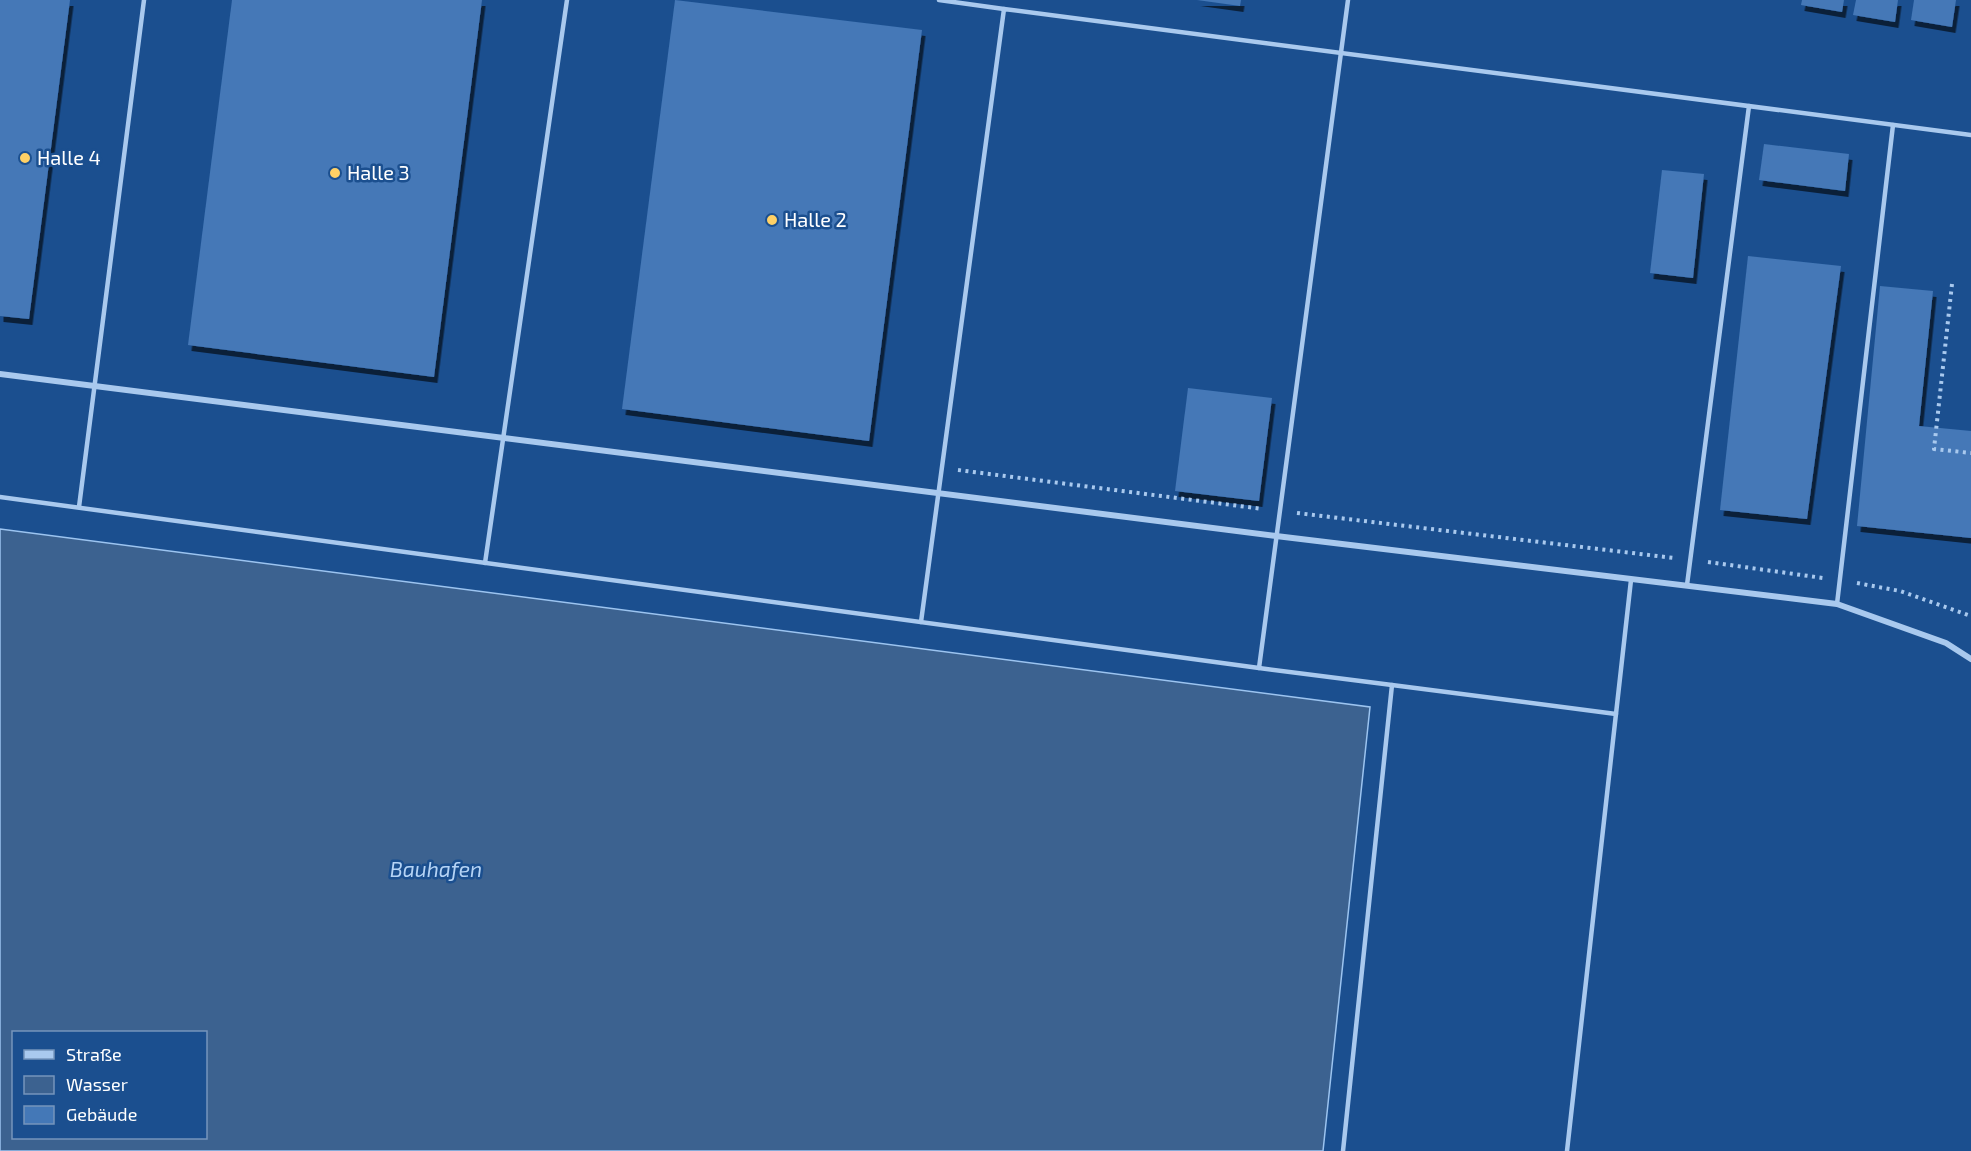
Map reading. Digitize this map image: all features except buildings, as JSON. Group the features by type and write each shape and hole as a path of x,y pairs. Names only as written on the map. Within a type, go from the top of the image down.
{"street":[{"path":"0,374 1276,537 1837,604 1946,643 1971,659"}],"lane":[{"path":"79,507 144,0"},
{"path":"485,563 567,0"},
{"path":"939,0 1971,135"},
{"path":"1259,668 1348,0"},
{"path":"921,622 1004,9"},
{"path":"1687,585 1749,106"},
{"path":"1837,604 1893,125"},
{"path":"0,497 1259,668 1616,714"},
{"path":"1567,1151 1630,580"},
{"path":"1343,1151 1392,685"}],"path":[{"path":"1952,284 1934,449 1971,453"},
{"path":"942,468 1839,580 1900,591 1971,616"}],"water":[{"name":"Bauhafen","path":"0,529 1370,707 1323,1151 0,1151"}],"place":[{"name":"Halle 4","path":"25,158"},
{"name":"Halle 3","path":"335,173"},
{"name":"Halle 2","path":"772,220"}]}
